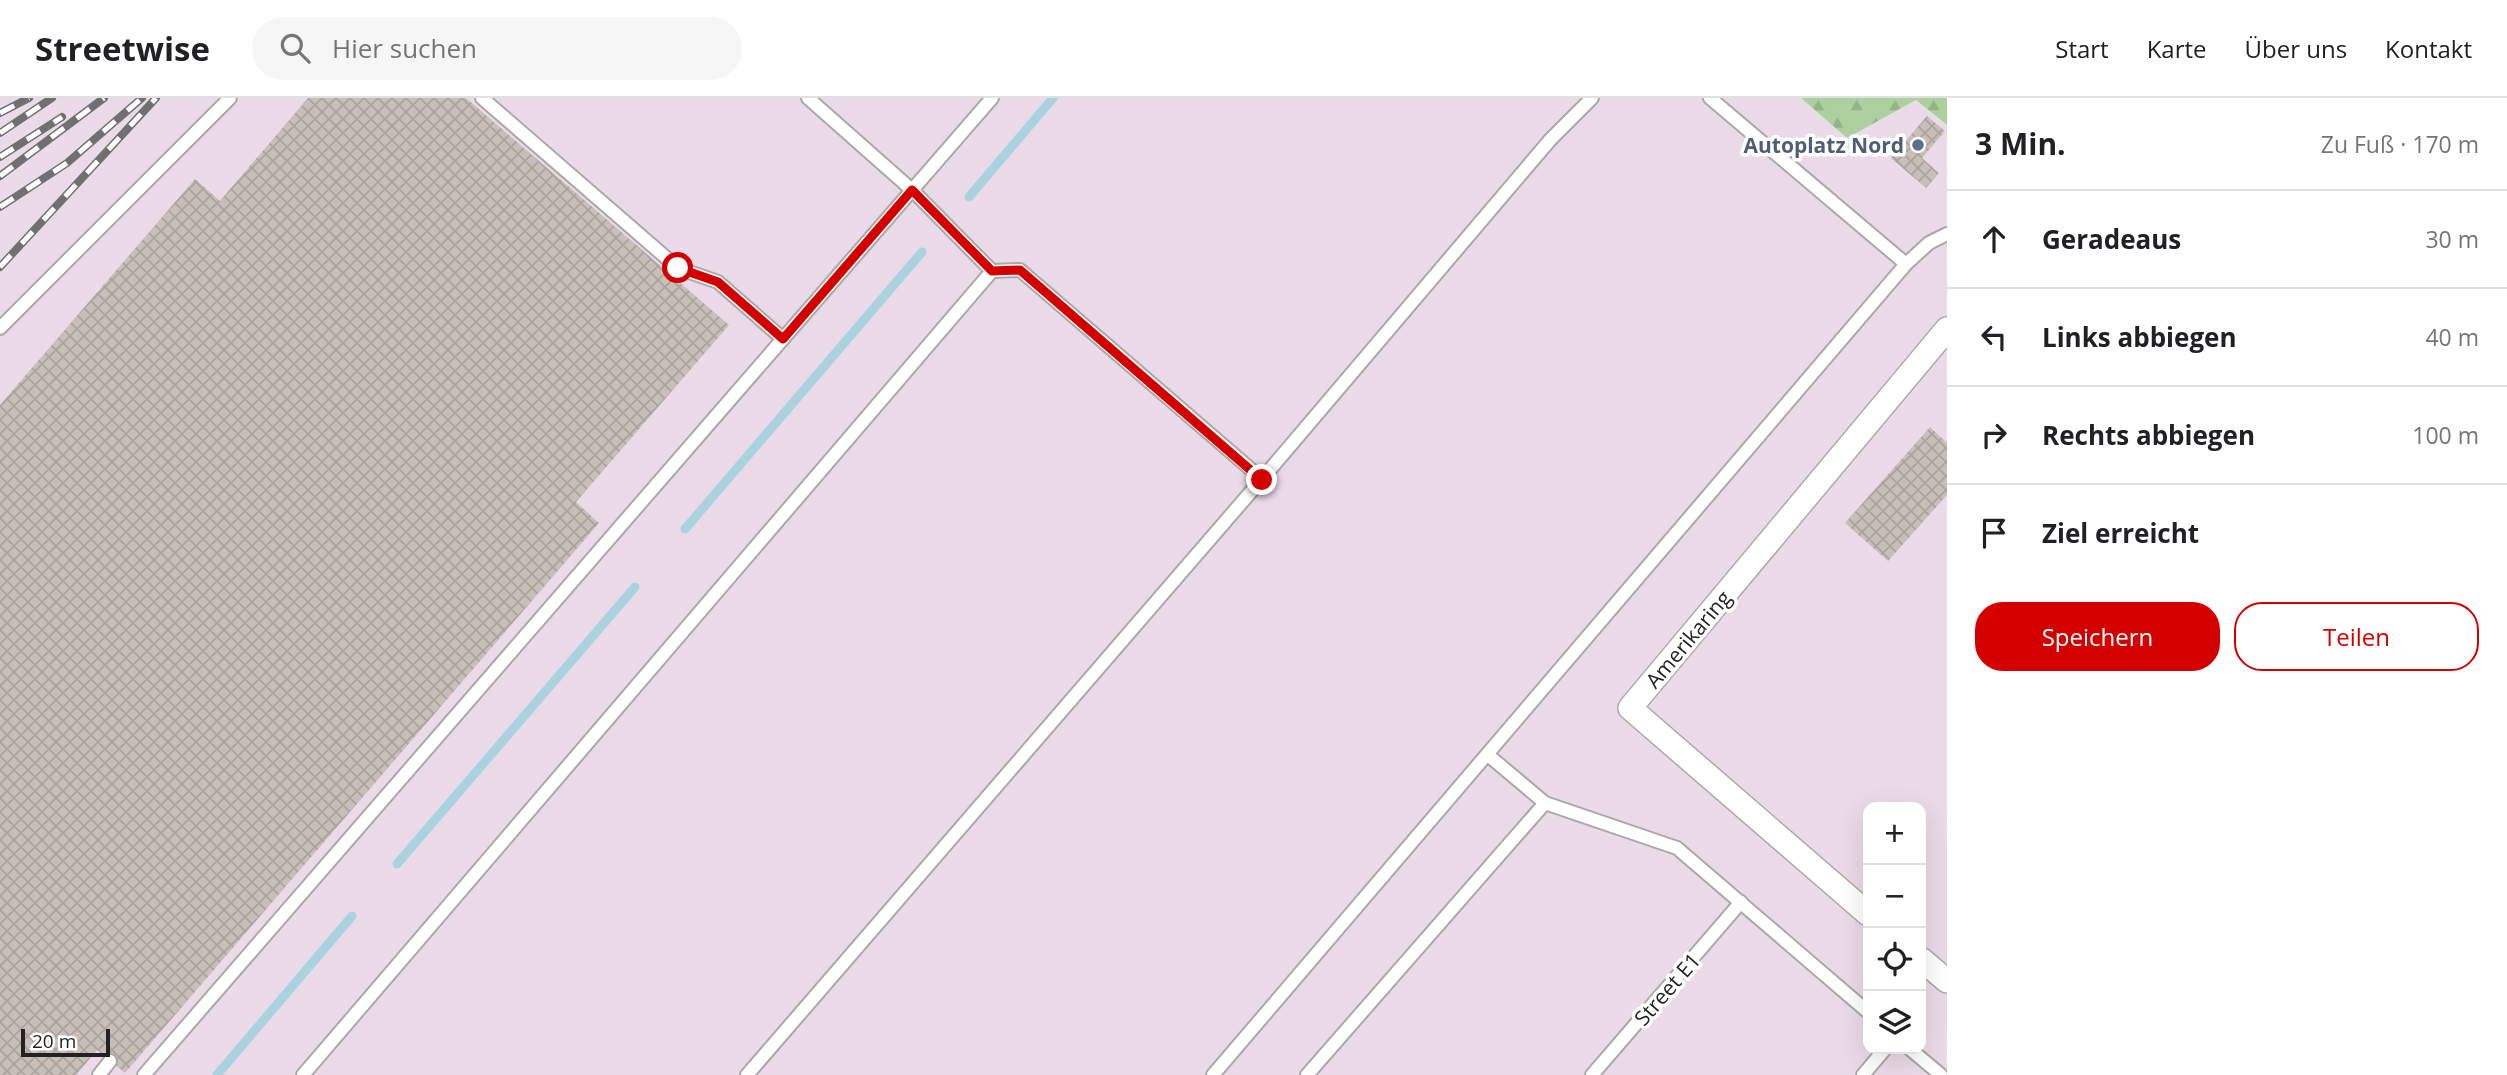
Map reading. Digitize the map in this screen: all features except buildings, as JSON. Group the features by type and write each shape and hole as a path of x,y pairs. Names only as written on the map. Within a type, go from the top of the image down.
{"street":[{"name":"Amerikaring","path":"1863,910 1630,708 1946,331"},
{"path":"1926,963 1947,981"}],"lane":[{"path":"0,328 230,98"},
{"path":"482,98 678,268 718,282 783,339"},
{"path":"808,98 912,190 992,271"},
{"path":"144,1075 992,98"},
{"path":"747,1075 1262,480 1550,140 1592,98"},
{"path":"1710,98 1906,264"},
{"path":"1213,1075 1906,264 1929,243 1947,234"},
{"path":"303,1075 992,271 1020,270 1262,480"},
{"path":"1488,755 1545,803 1677,848 1863,1008"},
{"path":"1307,1075 1545,803"},
{"name":"Street E1","path":"1592,1075 1741,902"},
{"path":"1863,1075 1881,1054"},
{"path":"1916,1054 1941,1075"},
{"path":"99,1075 110,1061"}],"shaded area":[{"path":"0,98 1801,98 1847,137 1916,100 1947,125 1947,1075 0,1075"}],"green space":[{"path":"1801,98 1947,98 1947,125 1916,100 1847,138"}],"waterway":[{"path":"969,197 1053,98"},
{"path":"685,529 922,252"},
{"path":"397,864 635,587"},
{"path":"217,1075 352,916"}],"railway":[{"path":"0,113 29,98"},
{"path":"0,133 52,98"},
{"path":"0,176 104,98"},
{"path":"0,207 67,163 142,98"},
{"path":"0,267 156,98"},
{"path":"0,157 62,117"}],"place":[{"name":"Autoplatz Nord","path":"1918,145"}],"route":[{"path":"678,268 718,282 783,339 912,190 992,271 1020,270 1262,480"}]}
